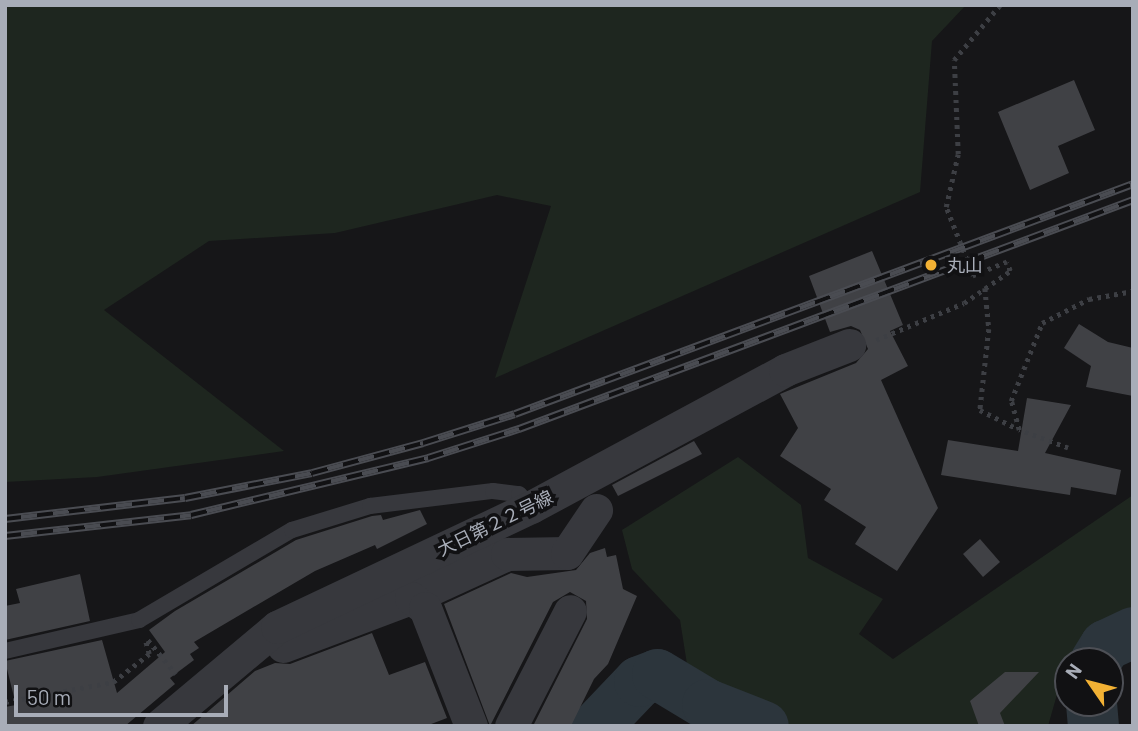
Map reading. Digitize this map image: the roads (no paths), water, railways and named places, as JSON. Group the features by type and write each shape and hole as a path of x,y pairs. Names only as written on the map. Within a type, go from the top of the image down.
{"street":[{"name":"大日第２２号線","path":"159,726 277,627 531,507 785,370 849,345"},
{"path":"245,653 283,646 411,597 507,554 567,553 596,510"},
{"path":"411,597 425,608 471,726"},
{"path":"511,726 570,611"}],"lane":[{"path":"5,651 139,620 292,530 370,506 493,491 519,494 531,507"}],"waterway":[{"path":"1104,647 1133,632"},
{"path":"596,726 639,681 657,674 707,704 763,726"},
{"path":"1092,717 1093,726"}],"railway":[{"path":"5,519 185,498 312,473 423,443 515,414 1133,184"},
{"path":"5,536 191,515 428,458 519,429 1133,200"}],"place":[{"name":"丸山","path":"931,265"}]}
